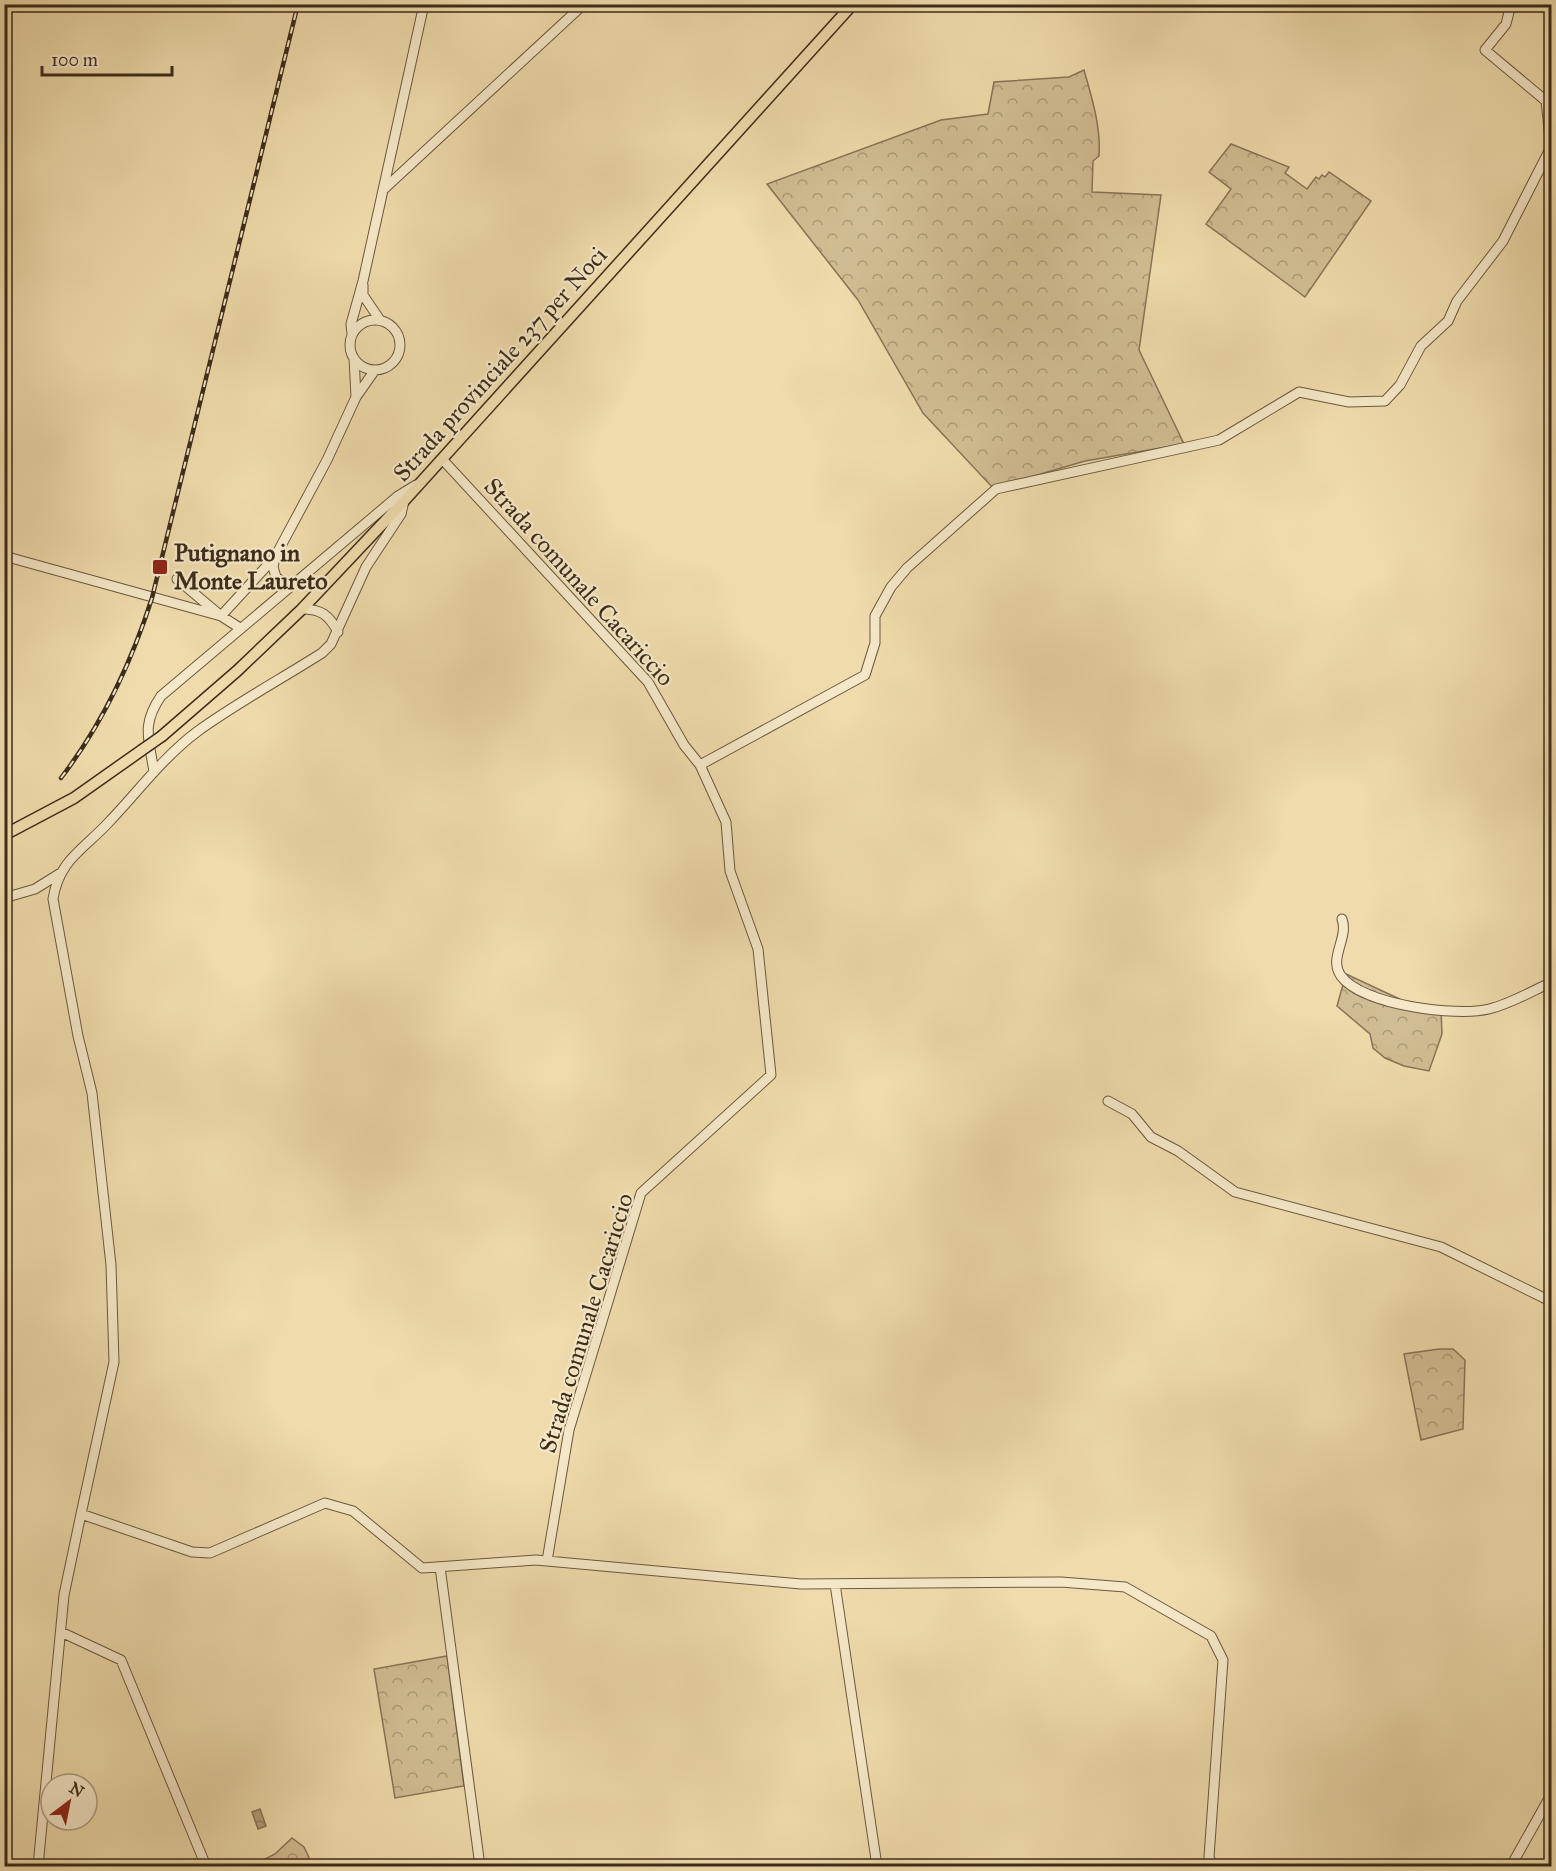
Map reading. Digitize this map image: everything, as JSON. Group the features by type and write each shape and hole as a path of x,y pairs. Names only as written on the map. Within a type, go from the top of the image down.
{"main road":[{"name":"Strada provinciale 237 per Noci","path":"4,835 74,798 162,736 237,671 302,609 404,501 854,4"}],"street":[{"path":"356,397 354,358 350,342 351,324 363,281 424,4"},
{"path":"382,191 584,4"},
{"path":"700,765 865,675 874,643 875,616 891,587 907,568 996,489 1219,440 1299,392 1349,402 1385,401 1400,385 1421,346 1448,321 1457,301 1503,241 1551,147 1546,101 1485,50 1506,24 1511,4"},
{"path":"221,616 275,557 327,460 356,397 375,370 390,364 399,351 398,335 394,328 380,320 363,295 363,281"},
{"path":"352,334 363,322 380,320"},
{"path":"354,358 360,364 375,370"},
{"name":"Strada comunale Cacariccio","path":"442,459 648,682 684,745 700,765 726,822 730,871 758,950 771,1075 641,1193 569,1430 547,1561"},
{"path":"154,772 147,726 149,712 160,696 398,496 422,481"},
{"path":"38,1866 64,1594 114,1362 111,1265 92,1093 78,1036 53,899 63,866 108,824 154,772 197,732 322,653 338,632 366,567 401,514 404,501"},
{"path":"4,556 221,616"},
{"path":"275,557 273,567 276,577 284,583 293,585"},
{"path":"177,579 221,616 240,628"},
{"path":"302,609 316,609 327,615 338,632"},
{"path":"4,898 35,889 60,873"},
{"path":"1342,919 1345,928 1335,964 1341,977 1358,989 1387,1001 1424,1009 1465,1013 1490,1009 1551,982"},
{"path":"1108,1101 1132,1114 1151,1137 1178,1151 1235,1192 1442,1247 1551,1302"},
{"path":"81,1514 192,1552 210,1553 325,1503 353,1511 422,1568 547,1561 801,1584 1060,1582 1125,1587 1211,1636 1223,1660 1209,1857 1213,1866"},
{"path":"440,1567 480,1866"},
{"path":"836,1584 877,1866"},
{"path":"61,1632 122,1660 206,1866"},
{"path":"1511,1866 1551,1793"}],"green space":[{"path":"1084,70 1099,134 1099,156 1093,161 1092,192 1161,195 1139,350 1184,444 1085,461 993,488 923,413 858,300 767,184 941,120 988,114 994,82 1069,77"},
{"path":"1231,144 1289,167 1285,173 1307,189 1316,177 1319,179 1322,175 1325,177 1329,172 1371,201 1305,297 1206,224 1231,189 1209,172"},
{"path":"1346,974 1406,1002 1441,1009 1442,1034 1429,1071 1404,1066 1385,1058 1373,1048 1370,1034 1337,1006"},
{"path":"1453,1349 1465,1360 1463,1429 1421,1440 1404,1354"},
{"path":"447,1656 464,1786 395,1798 374,1669"},
{"path":"292,1838 304,1847 313,1866 256,1866 255,1864 275,1854"}],"water":[{"path":"260,1809 266,1826 258,1829 252,1812"}],"railway":[{"path":"61,778 103,714 135,646 152,598 298,4"}],"place":[{"name":"Putignano in Monte Laureto","path":"160,567"}]}
